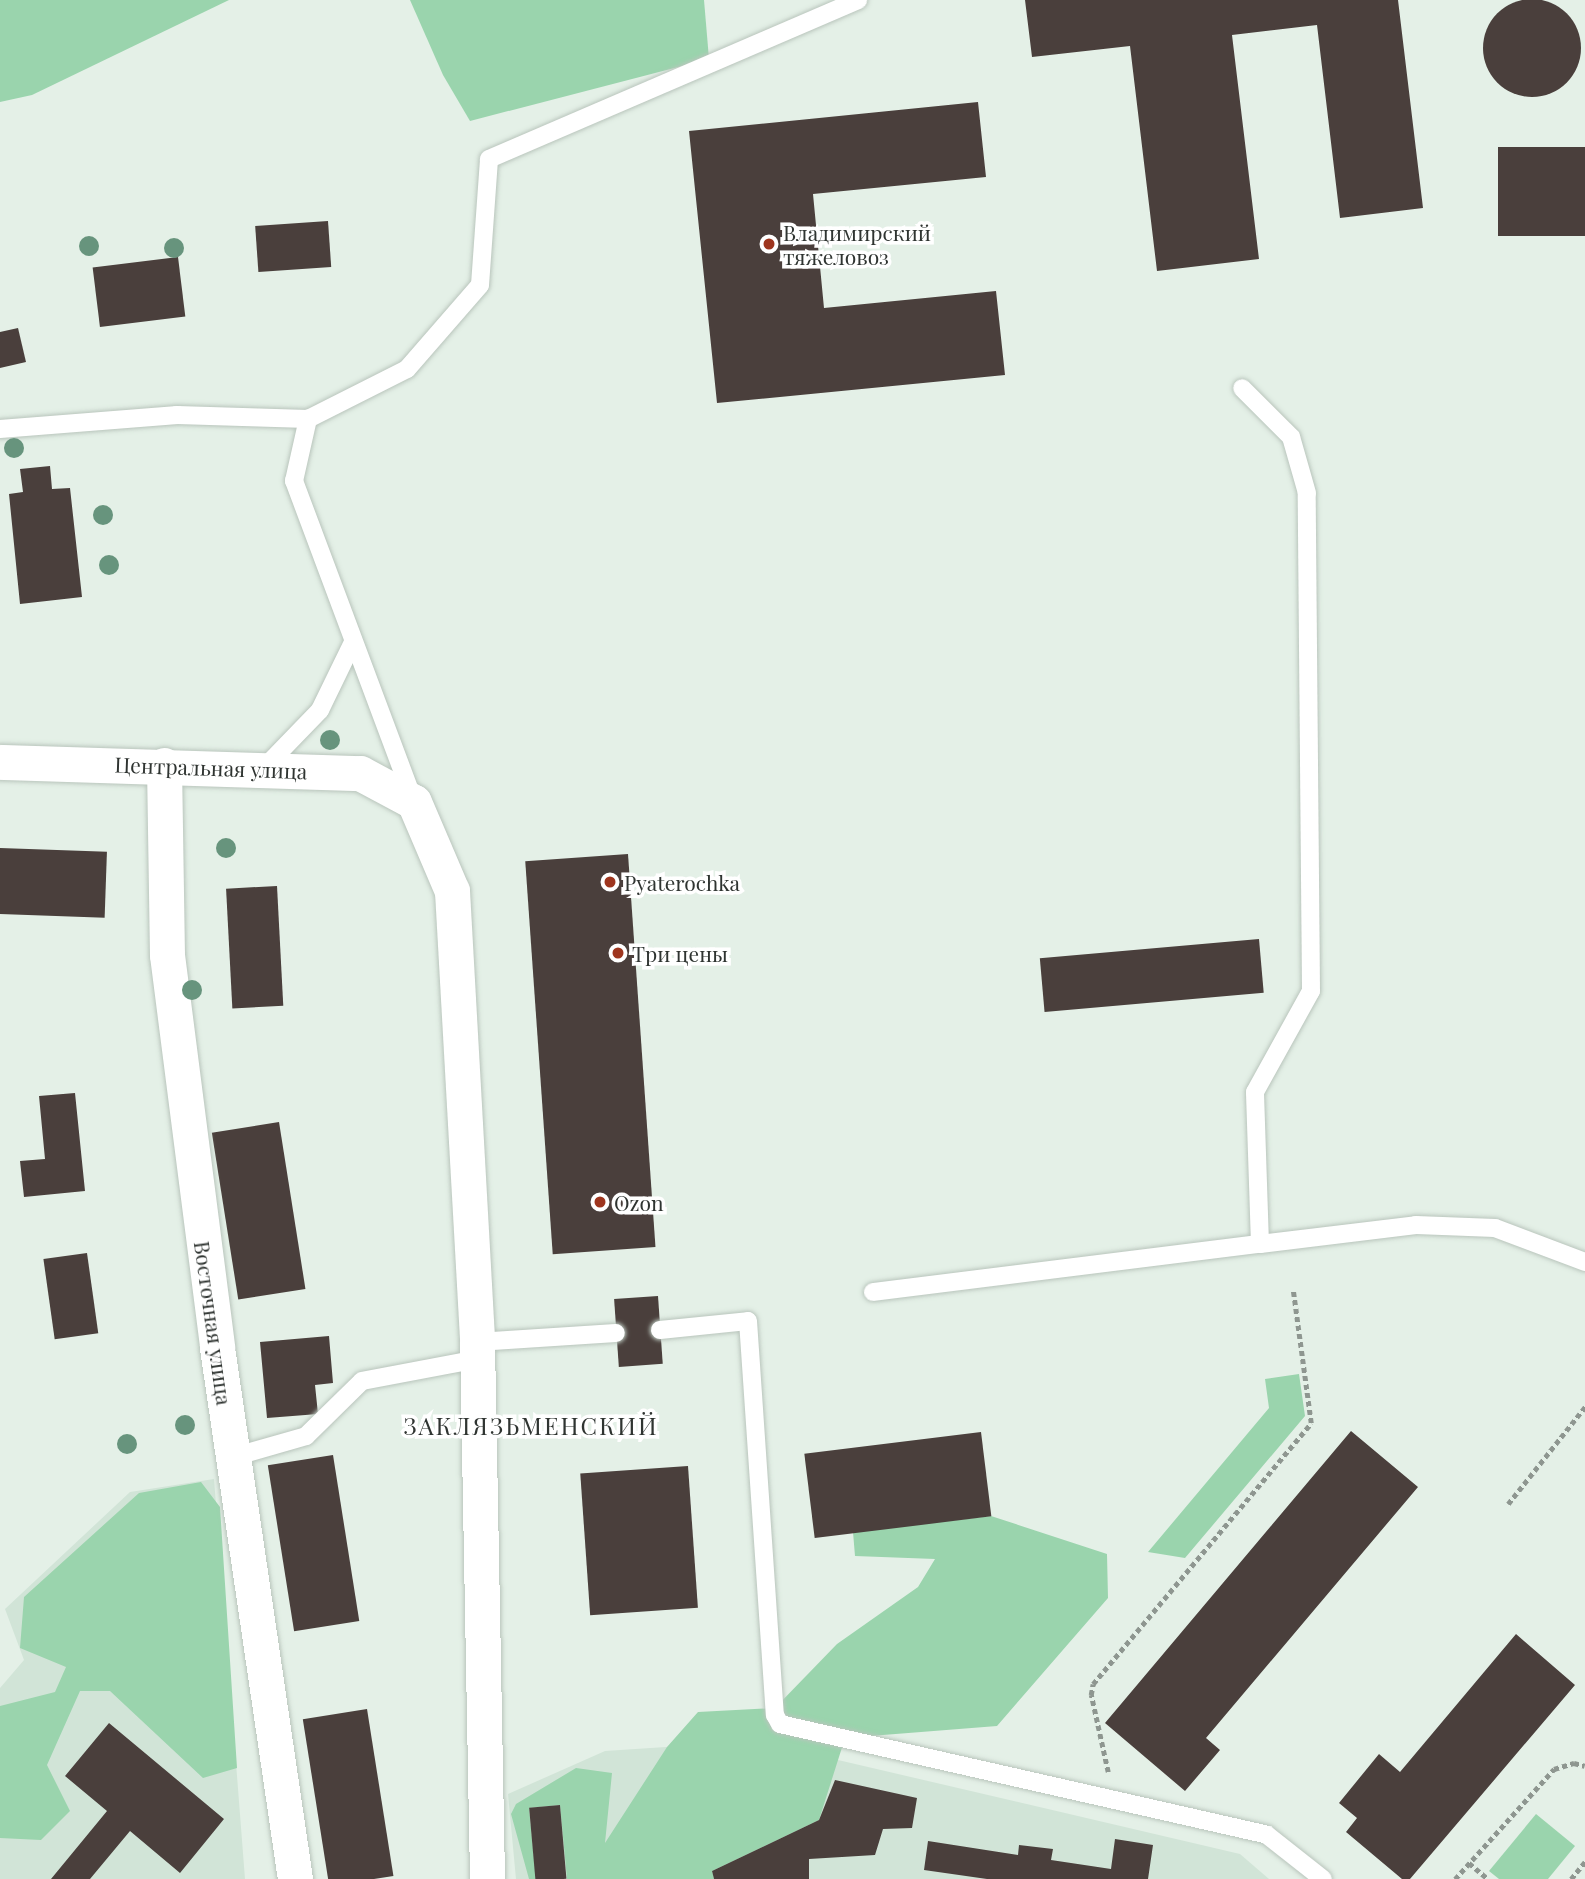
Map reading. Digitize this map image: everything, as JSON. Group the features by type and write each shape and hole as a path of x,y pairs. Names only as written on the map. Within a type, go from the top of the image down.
{"street":[{"name":"Центральная улица","path":"0,762 265,767 360,773 414,802"},
{"name":"Восточная улица","path":"164,765 167,955 233,1457 295,1879"},
{"path":"414,802 452,891 478,1350 487,1879"}],"lane":[{"path":"0,429 177,415 308,419 407,369 480,285 489,159 858,0"},
{"path":"1242,388 1291,437 1307,493 1311,991 1255,1092 1260,1244"},
{"path":"308,419 294,481 352,644 414,802"},
{"path":"265,767 320,710 352,644"},
{"path":"873,1292 1416,1225 1495,1228 1585,1262"},
{"path":"660,1330 748,1321 775,1715 780,1724 1116,1804 1268,1835 1324,1879"},
{"path":"233,1457 306,1436 362,1381 478,1350 616,1333"}],"path":[{"path":"1116,1804 1092,1701 1093,1684 1311,1423 1293,1290"},
{"path":"1508,1504 1585,1407"},
{"path":"1455,1879 1554,1769 1573,1763 1585,1766"},
{"path":"1571,1879 1585,1862"},
{"path":"1469,1863 1488,1879"}],"shaded area":[{"path":"214,1479 245,1879 0,1879 0,1688 24,1660 5,1609 130,1492"},
{"path":"757,1741 1240,1854 1269,1879 516,1879 508,1794 605,1751"}],"green space":[{"path":"0,0 229,0 32,95 0,102"},
{"path":"410,0 704,0 709,59 470,121 443,75"},
{"path":"1299,1374 1305,1416 1185,1558 1148,1552 1269,1408 1265,1379"},
{"path":"201,1482 220,1507 237,1768 203,1778 110,1691 80,1691 47,1765 70,1811 41,1840 0,1838 0,1706 55,1692 66,1667 20,1648 24,1597 139,1493"},
{"path":"991,1516 1107,1554 1108,1598 997,1726 845,1738 819,1820 712,1871 714,1879 567,1879 560,1805 529,1808 536,1879 529,1879 511,1814 516,1804 576,1768 612,1773 605,1843 667,1747 698,1712 775,1708 837,1644 918,1587 935,1559 855,1556 853,1532"},
{"path":"1536,1814 1575,1846 1548,1879 1499,1879 1489,1871"}],"building":[{"path":"1532,-1 1551,3 1566,14 1577,29 1581,48 1577,67 1566,82 1551,93 1532,97 1513,93 1498,82 1487,67 1483,48 1487,29 1498,14 1513,3"},
{"path":"1025,0 1398,0 1423,208 1340,218 1317,25 1232,35 1259,259 1157,271 1130,46 1032,57"},
{"path":"978,102 986,177 813,194 824,308 996,291 1005,375 717,403 689,131"},
{"path":"1498,147 1585,147 1585,236 1498,236"},
{"path":"328,221 331,267 258,272 255,226"},
{"path":"178,257 185,317 100,327 93,267"},
{"path":"18,328 26,362 0,368 0,332"},
{"path":"50,466 52,489 70,488 82,597 20,604 9,494 23,492 20,469"},
{"path":"0,848 107,852 105,918 0,914"},
{"path":"628,854 655,1247 553,1254 525,861"},
{"path":"277,886 283,1006 232,1009 226,889"},
{"path":"1259,939 1264,993 1045,1012 1040,958"},
{"path":"75,1093 85,1191 24,1197 20,1161 45,1159 39,1096"},
{"path":"279,1122 305,1289 238,1300 212,1133"},
{"path":"87,1253 98,1333 55,1339 43,1259"},
{"path":"658,1296 663,1364 619,1367 614,1299"},
{"path":"329,1336 333,1383 315,1385 318,1414 267,1418 260,1342"},
{"path":"1351,1431 1418,1487 1206,1738 1220,1750 1185,1791 1105,1723"},
{"path":"981,1432 991,1516 815,1538 804,1454"},
{"path":"333,1455 359,1621 294,1631 268,1465"},
{"path":"688,1466 698,1608 590,1615 580,1474"},
{"path":"1516,1634 1575,1685 1410,1879 1402,1879 1346,1832 1357,1818 1339,1803 1379,1754 1400,1772"},
{"path":"367,1709 393,1876 374,1879 328,1879 303,1719"},
{"path":"109,1723 224,1819 180,1873 130,1831 90,1879 51,1879 107,1811 65,1776"},
{"path":"835,1780 917,1798 912,1828 883,1829 875,1855 809,1859 809,1879 714,1879 712,1871 819,1820"},
{"path":"560,1805 566,1879 535,1879 529,1808"},
{"path":"1115,1839 1153,1845 1148,1879 987,1879 924,1870 928,1841 1018,1855 1019,1845 1053,1849 1051,1860 1111,1869"}],"place":[{"name":"Владимирский тяжеловоз","path":"769,244"},
{"name":"Pyaterochka","path":"610,882"},
{"name":"Три цены","path":"618,953"},
{"name":"Ozon","path":"600,1202"}],"district":[{"name":"ЗАКЛЯЗЬМЕНСКИЙ","path":"531,1426"}]}
